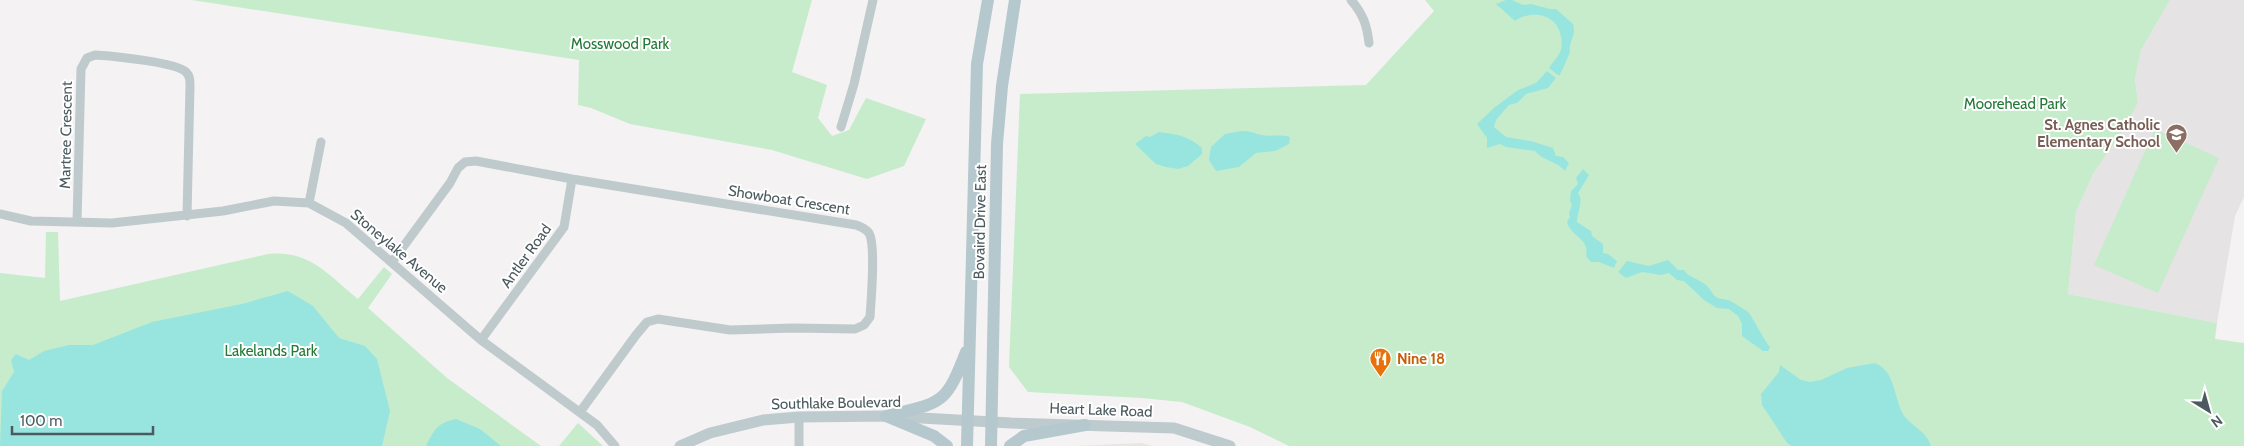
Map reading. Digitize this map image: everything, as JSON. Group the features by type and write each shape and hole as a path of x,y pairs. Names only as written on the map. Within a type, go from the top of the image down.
{"main road":[{"name":"Bovaird Drive East","path":"967,446 977,64 988,0"},
{"name":"Bovaird Drive East","path":"991,446 997,144 1002,86 1015,0"},
{"path":"886,416 932,404 942,398 955,382 970,342"},
{"path":"886,416 934,436 947,446"},
{"path":"1010,446 1024,436 1085,425"}],"street":[{"path":"841,127 854,84 872,0"},
{"path":"1352,0 1361,12 1367,25 1369,43"},
{"name":"Martree Crescent","path":"77,222 81,69 87,58 94,55 174,65 186,72 190,78 187,216"},
{"path":"309,204 321,142"},
{"name":"Showboat Crescent","path":"392,262 450,183 458,168 465,162 476,161 572,179 856,225 863,228 869,234 872,252 870,317 864,325 855,329 730,330 665,319 652,320 643,326 580,412"},
{"name":"Antler Road","path":"481,340 564,227 572,179"},
{"name":"Stoneylake Avenue","path":"0,214 31,222 124,223 244,208 274,201 309,204 346,223 481,340 597,425 615,446"},
{"name":"Southlake Boulevard","path":"680,446 729,427 763,420 799,417 886,416 968,420"},
{"path":"799,417 799,446"},
{"name":"Heart Lake Road","path":"968,420 1174,428 1230,446"}],"shaded area":[{"name":"St. Agnes Catholic Elementary School","path":"2170,0 2244,0 2244,197 2235,216 2217,323 2068,294 2076,212 2093,174 2122,132 2138,103 2135,79 2141,50"},
{"path":"1141,443 1153,446 1075,446"}],"green space":[{"name":"Mosswood Park","path":"192,0 812,0 792,72 827,85 818,118 832,136 849,130 866,98 926,119 904,166 867,179 772,150 630,124 591,108 578,105 579,60"},
{"name":"Moorehead Park","path":"1425,0 2170,0 2141,50 2135,79 2138,103 2122,132 2093,174 2076,212 2068,294 2217,323 2215,339 2244,343 2244,446 1289,446 1250,427 1182,402 1028,392 1009,367 1020,94 1366,85 1434,11"},
{"path":"2155,129 2219,158 2158,293 2094,265"},
{"name":"Lakelands Park","path":"46,232 58,232 60,301 268,254 283,254 307,260 327,273 358,299 384,267 392,274 368,308 447,378 541,446 0,446 0,273 45,278"},
{"path":"578,423 603,446 559,446"}],"water":[{"path":"1512,0 1523,5 1531,4 1556,9 1573,24 1574,32 1570,52 1559,76 1549,68 1561,51 1561,37 1555,23 1543,16 1536,15 1522,17 1515,21 1496,4"},
{"path":"1547,71 1556,78 1548,88 1526,94 1517,103 1509,105 1496,120 1494,127 1506,137 1531,141 1553,148 1556,156 1563,157 1569,163 1565,171 1535,151 1506,147 1500,144 1487,148 1487,138 1477,124 1495,107 1518,90 1536,83"},
{"path":"1241,131 1265,136 1290,137 1289,144 1275,151 1256,153 1239,167 1216,171 1209,160 1211,147 1225,134"},
{"path":"1159,132 1187,138 1202,148 1202,154 1188,166 1178,169 1156,164 1135,144 1146,136 1150,137"},
{"path":"1583,169 1589,175 1578,193 1580,203 1577,222 1591,231 1592,236 1603,244 1603,253 1608,254 1617,261 1614,268 1599,262 1591,262 1586,256 1583,241 1572,231 1567,222 1572,205 1570,201 1571,191 1578,184 1576,178"},
{"path":"1668,260 1678,270 1684,270 1706,285 1716,297 1730,301 1747,311 1770,347 1768,351 1763,351 1742,336 1742,324 1738,316 1729,309 1717,308 1704,300 1684,281 1677,280 1669,273 1661,275 1642,272 1626,278 1618,272 1627,261 1649,266"},
{"name":"Lakelands Park","path":"288,291 313,306 339,338 365,346 377,359 390,411 382,446 0,446 2,391 14,372 11,360 16,354 29,360 44,351 69,345 93,345 152,322 242,304"},
{"path":"1875,363 1882,367 1891,380 1905,417 1923,433 1931,446 1792,446 1787,443 1762,405 1761,394 1779,372 1780,365 1801,380 1810,382 1821,380 1847,368"},
{"path":"456,419 480,429 501,446 426,446 440,425"}],"place":[{"name":"St. Agnes Catholic Elementary School","path":"2176,153"},
{"name":"Nine 18","path":"1381,378"}]}
